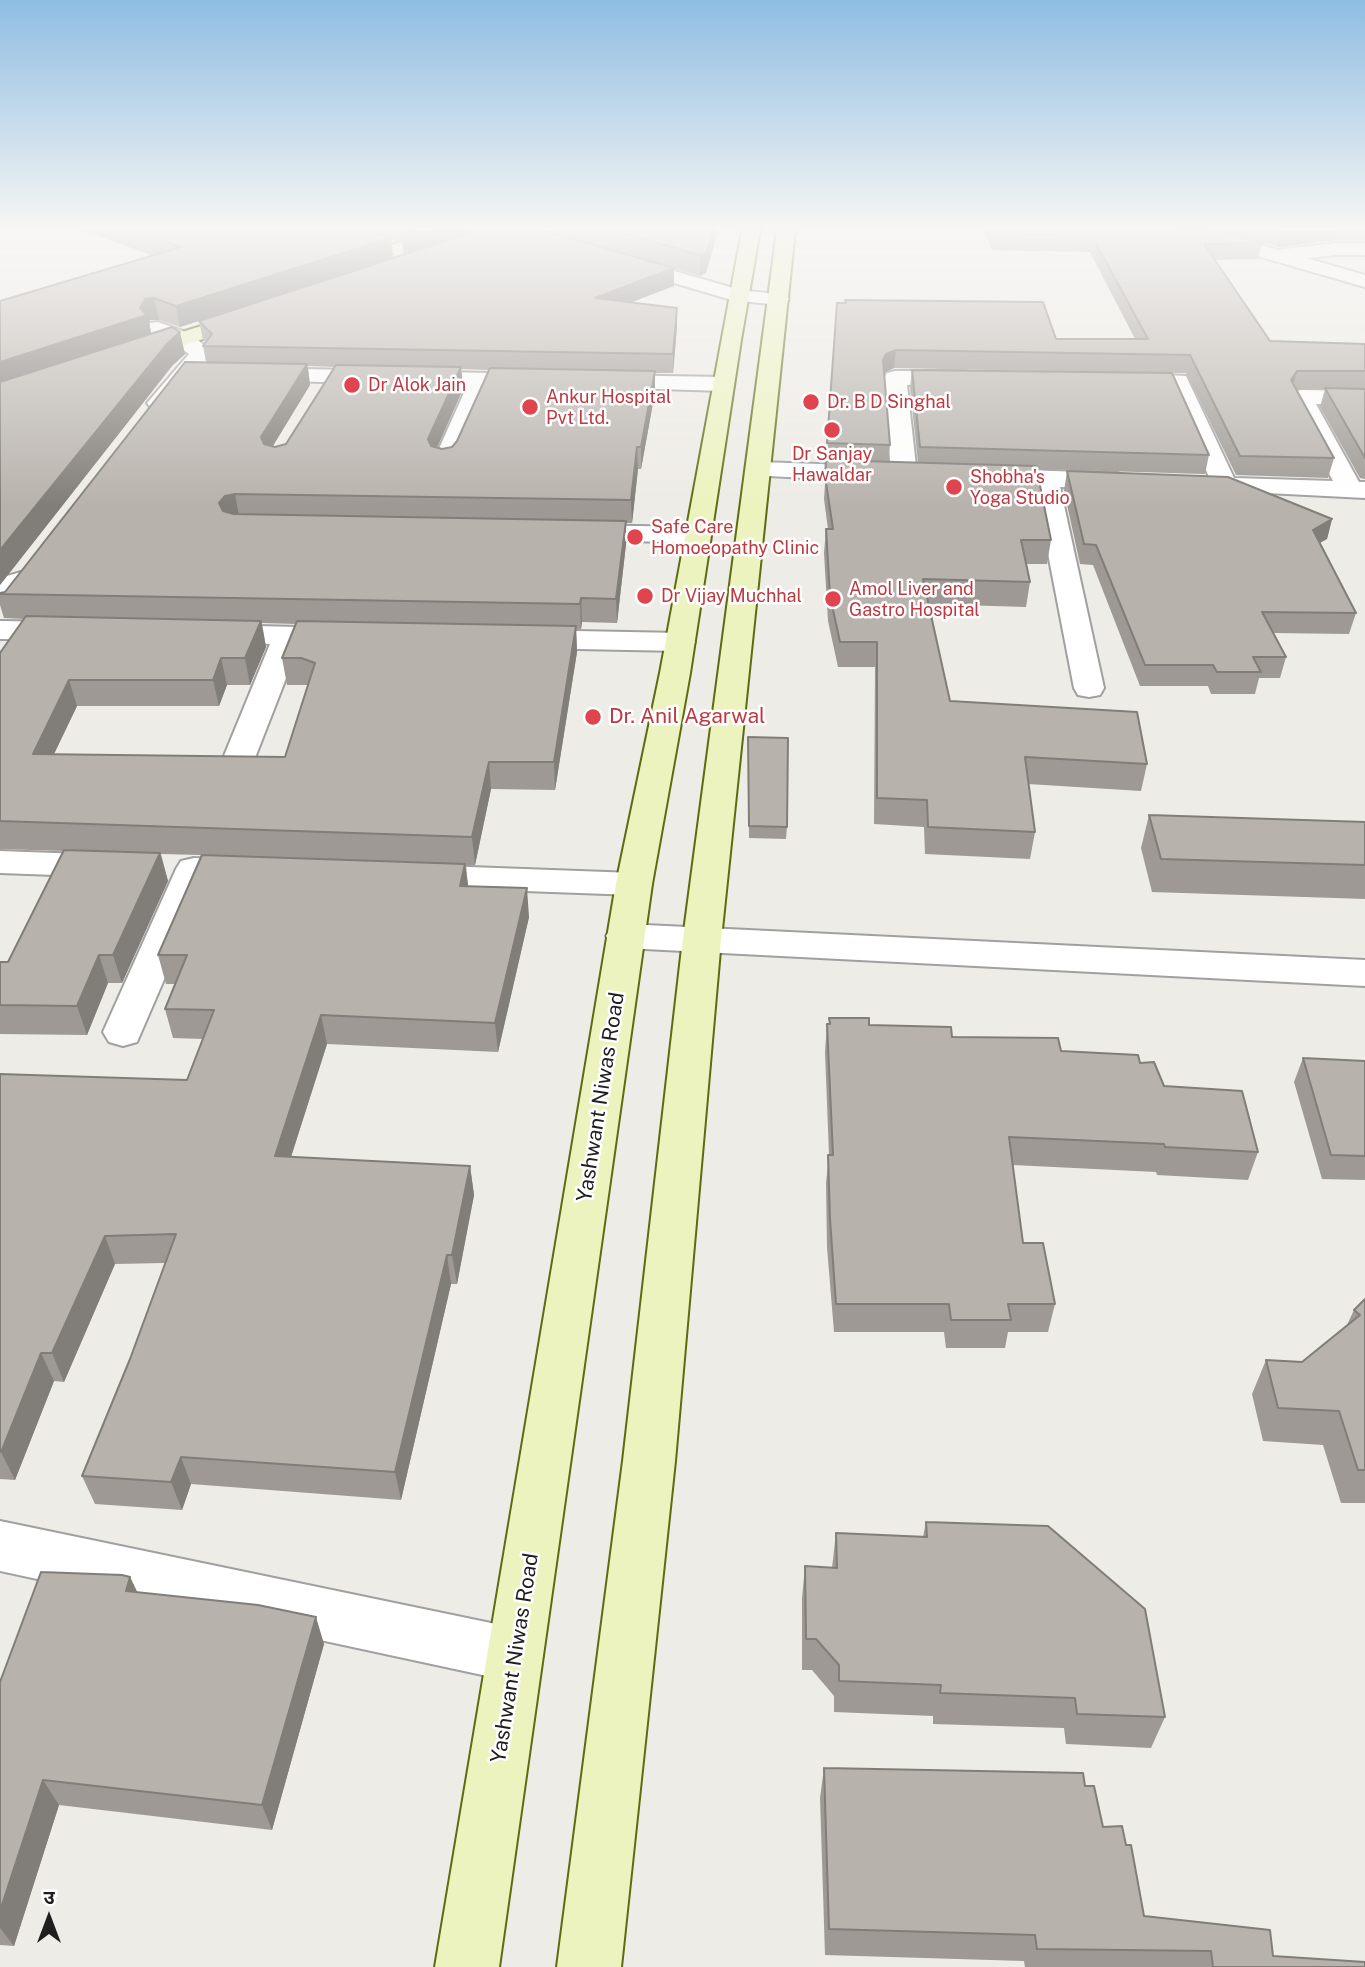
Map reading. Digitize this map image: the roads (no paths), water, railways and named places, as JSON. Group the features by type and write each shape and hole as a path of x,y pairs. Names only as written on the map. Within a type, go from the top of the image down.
{"main road":[{"path":"184,322 158,328 118,350 183,339 221,322"},
{"name":"Yashwant Niwas Road","path":"467,1967 625,936 680,642 734,322"},
{"path":"589,1967 649,1461 702,939 776,322"}],"street":[{"path":"148,417 182,373 202,353 183,339 158,328"},
{"path":"1095,380 1174,372 1225,485"},
{"path":"182,373 209,374"},
{"path":"236,375 562,382"},
{"path":"315,403 330,377"},
{"path":"904,475 895,378 983,379"},
{"path":"445,462 481,380"},
{"path":"589,382 723,384"},
{"path":"1358,489 1301,397 1365,398"},
{"path":"759,470 929,475"},
{"path":"968,477 1142,482"},
{"path":"1046,479 1089,688"},
{"path":"1170,483 1358,489"},
{"path":"545,533 698,536"},
{"path":"0,608 20,575"},
{"path":"0,629 96,632"},
{"path":"178,634 369,637"},
{"path":"235,768 288,636"},
{"path":"491,639 680,642"},
{"path":"0,862 277,872"},
{"path":"123,1032 194,869"},
{"path":"387,876 634,884"},
{"path":"625,936 1365,973"},
{"path":"0,1546 515,1655"}],"place":[{"name":"Dr Alok Jain","path":"352,385"},
{"name":"Dr. B D Singhal","path":"811,402"},
{"name":"Ankur Hospital Pvt Ltd.","path":"530,407"},
{"name":"Dr Sanjay Hawaldar","path":"832,430"},
{"name":"Shobha's Yoga Studio","path":"954,487"},
{"name":"Safe Care Homoeopathy Clinic","path":"635,537"},
{"name":"Dr Vijay Muchhal","path":"645,596"},
{"name":"Amol Liver and Gastro Hospital","path":"833,599"},
{"name":"Dr. Anil Agarwal","path":"593,717"}]}
